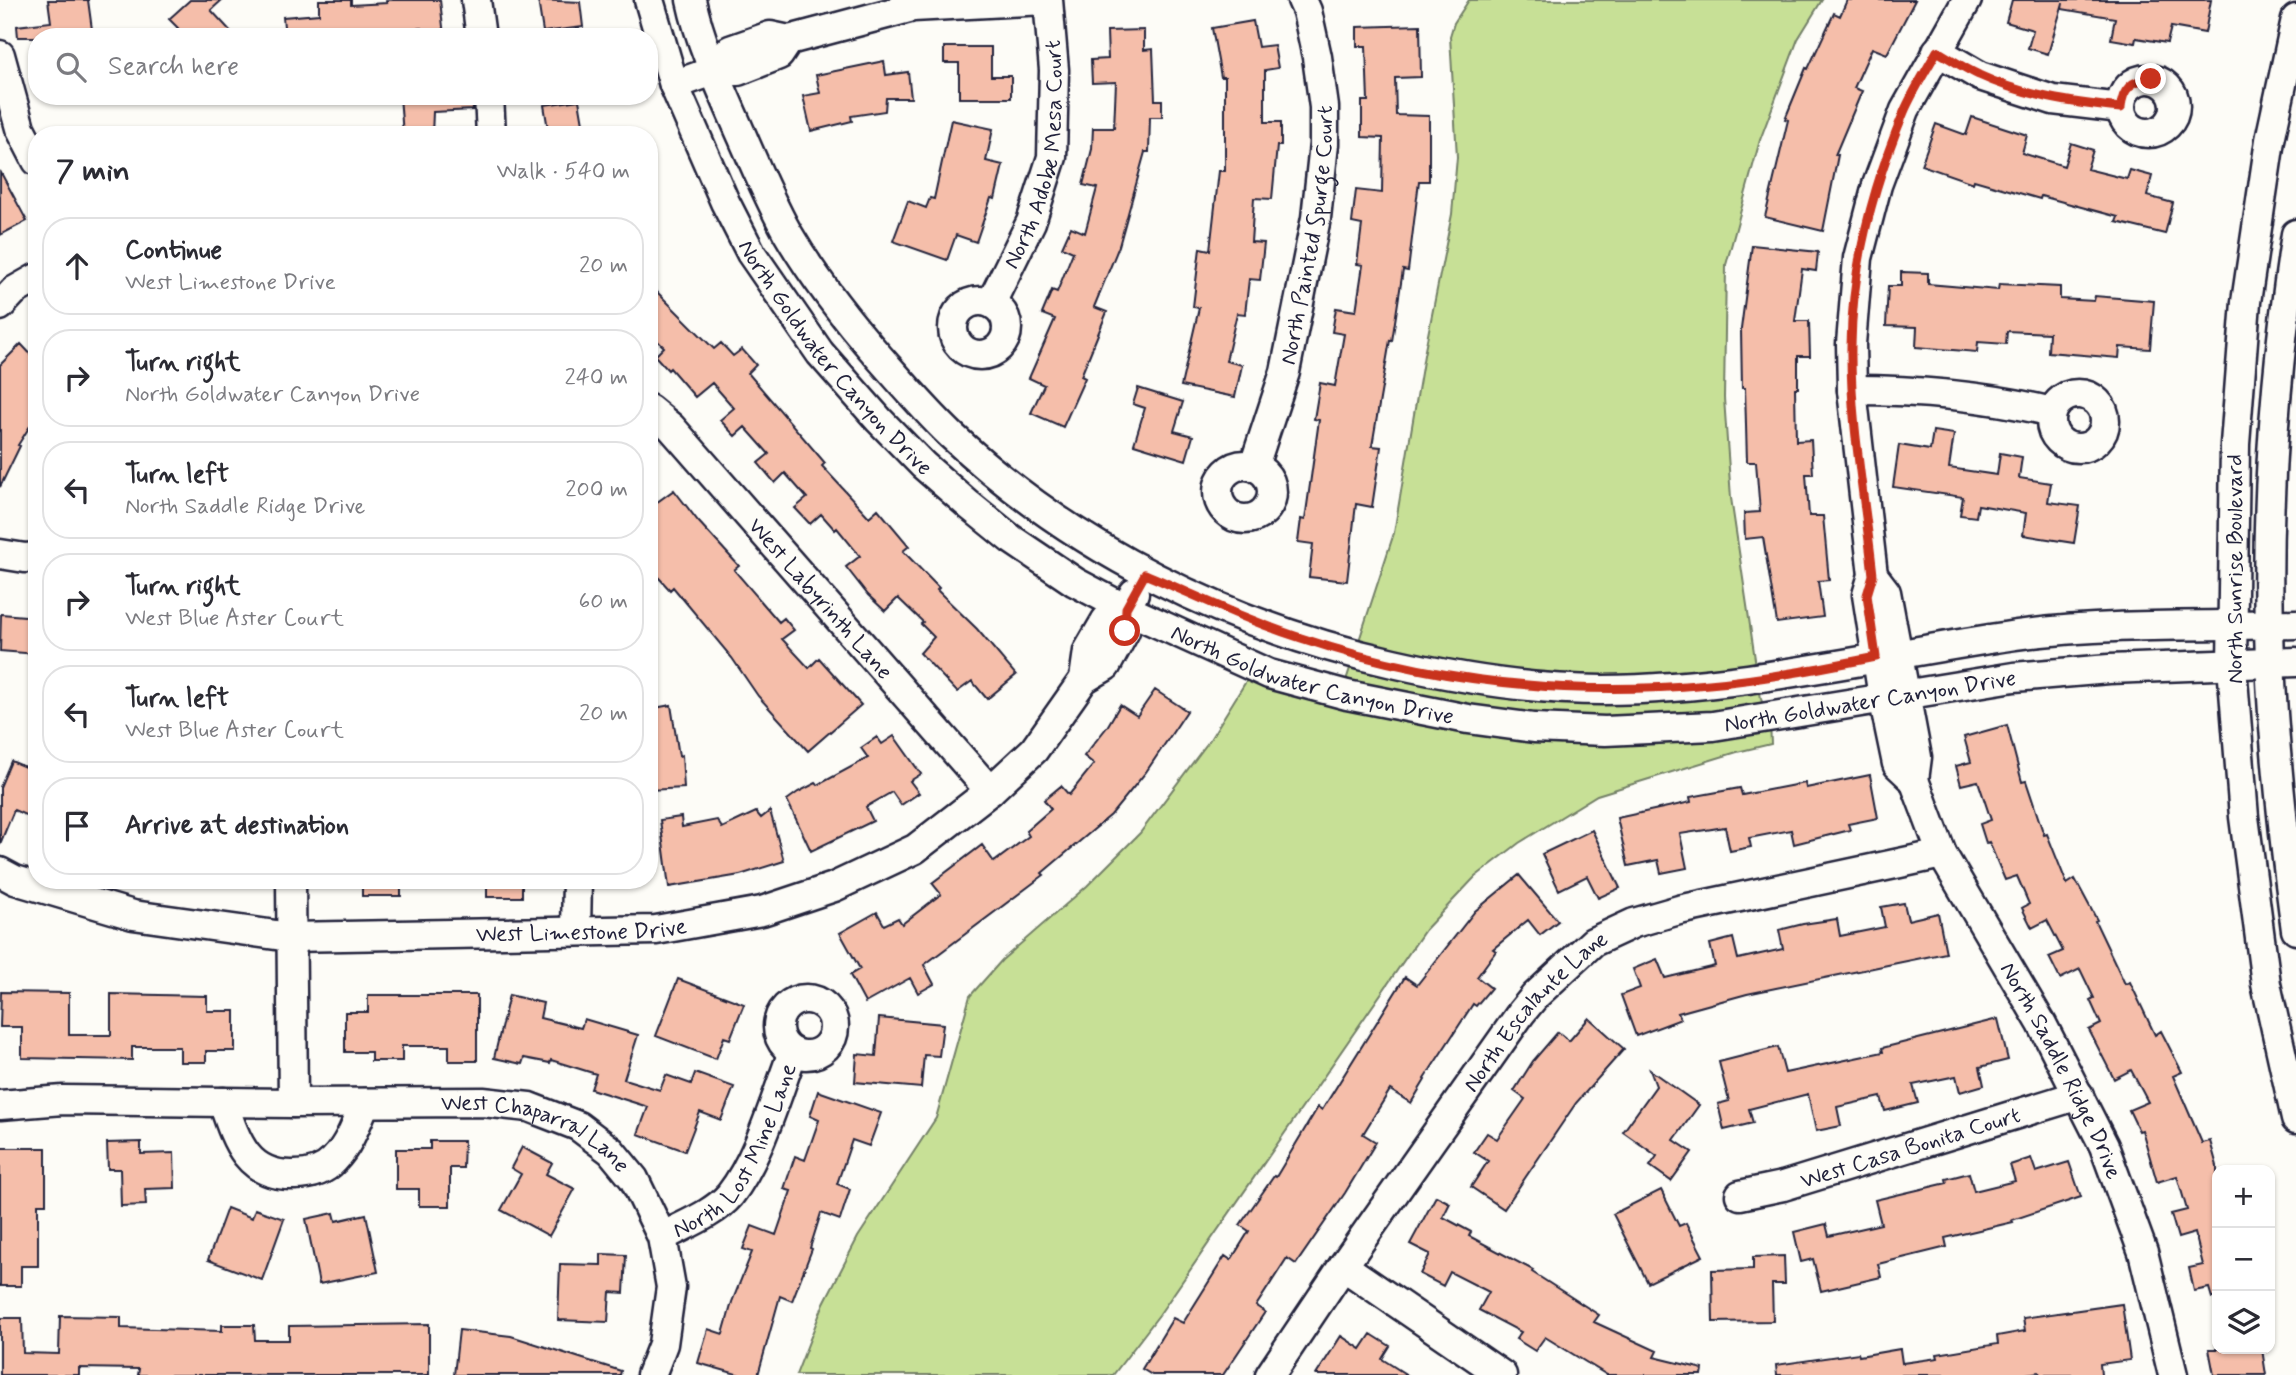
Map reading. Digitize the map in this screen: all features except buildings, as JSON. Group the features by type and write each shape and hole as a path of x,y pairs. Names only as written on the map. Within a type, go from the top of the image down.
{"street":[{"path":"476,0 480,28"},
{"name":"North Goldwater Canyon Drive","path":"649,0 657,28"},
{"name":"North Goldwater Canyon Drive","path":"691,0 713,71 763,184 788,232 853,328 934,418 1036,506 1145,574 1268,627 1357,655 1461,678 1533,687 1605,690 1709,684 1795,673 1886,656 2044,633 2262,625"},
{"path":"674,85 713,71 730,50 770,36 789,40 913,7 1047,0"},
{"name":"North Adobe Mesa Court","path":"991,303 1031,222 1052,157 1054,70 1047,0"},
{"name":"North Painted Spurge Court","path":"1254,466 1285,372 1316,218 1324,144 1324,107 1317,57 1302,0"},
{"name":"North Saddle Ridge Drive","path":"1967,0 1905,110 1877,185 1861,246 1851,344 1852,390 1873,575 1867,595 1886,656 1894,696 1897,764 1914,780 1942,854 2042,1024 2104,1146 2143,1252 2174,1375"},
{"name":"North Sunrise Boulevard","path":"2296,19 2270,140 2246,302 2235,444 2262,625 2263,664 2240,783 2266,984 2296,1119"},
{"name":"North Goldwater Canyon Drive","path":"658,31 674,85 725,202 751,253 820,354 878,420 923,465 969,505 1012,539 1065,575 1126,608 1269,674 1347,695 1468,719 1534,728 1605,731 1713,726 2014,677 2065,672 2263,664"},
{"path":"1937,51 1980,76 2053,100 2121,108"},
{"path":"0,55 20,128 28,144"},
{"path":"489,105 491,126"},
{"name":"North Sunrise Boulevard","path":"2296,234 2283,318 2262,625 2263,664 2296,930"},
{"path":"0,306 14,291 28,283"},
{"path":"1852,390 1945,394 2014,403 2052,412"},
{"name":"West Labyrinth Lane","path":"658,416 689,447 990,791"},
{"path":"0,554 28,556"},
{"name":"West Limestone Drive","path":"45,889 133,915 290,937 656,930 762,911 834,887 915,849 990,791 1034,750 1083,679 1106,666 1125,631 1126,608 1145,574"},
{"name":"North Escalante Lane","path":"1270,1375 1343,1266 1521,1013 1535,996 1593,942 1634,923 1679,910 1942,854"},
{"name":"West Limestone Drive","path":"0,872 28,884"},
{"path":"291,889 293,1103"},
{"path":"576,930 577,889"},
{"name":"North Lost Mine Lane","path":"662,1237 713,1209 730,1195 753,1156 793,1052"},
{"name":"West Casa Bonita Court","path":"1740,1195 1783,1186 2079,1095"},
{"name":"West Chaparral Lane","path":"0,1105 63,1100 293,1103 483,1101 529,1107 578,1126 611,1151 634,1179 662,1237 671,1287 663,1344 651,1375"},
{"path":"223,1102 235,1138 255,1166 278,1176 319,1172 335,1160 351,1135 365,1103"},
{"path":"1343,1266 1502,1375"}],"green space":[{"path":"1469,0 1822,0 1798,39 1760,140 1726,265 1724,398 1731,498 1761,699 1770,722 1771,744 1597,795 1519,843 1475,877 1425,930 1159,1315 1113,1375 796,1375 824,1303 858,1237 936,1118 970,996 1002,960 1087,886 1140,833 1209,741 1250,675 1339,702 1394,533 1424,355 1452,214 1457,157 1450,36 1454,23"}],"route":[{"path":"1125,631 1126,608 1145,574 1268,627 1357,655 1461,678 1533,687 1605,690 1709,684 1795,673 1876,657 1867,595 1873,575 1852,390 1851,344 1858,258 1877,185 1905,110 1937,51 1980,76 2053,100 2083,104 2121,108 2124,93 2129,86 2143,79 2151,79"}]}
